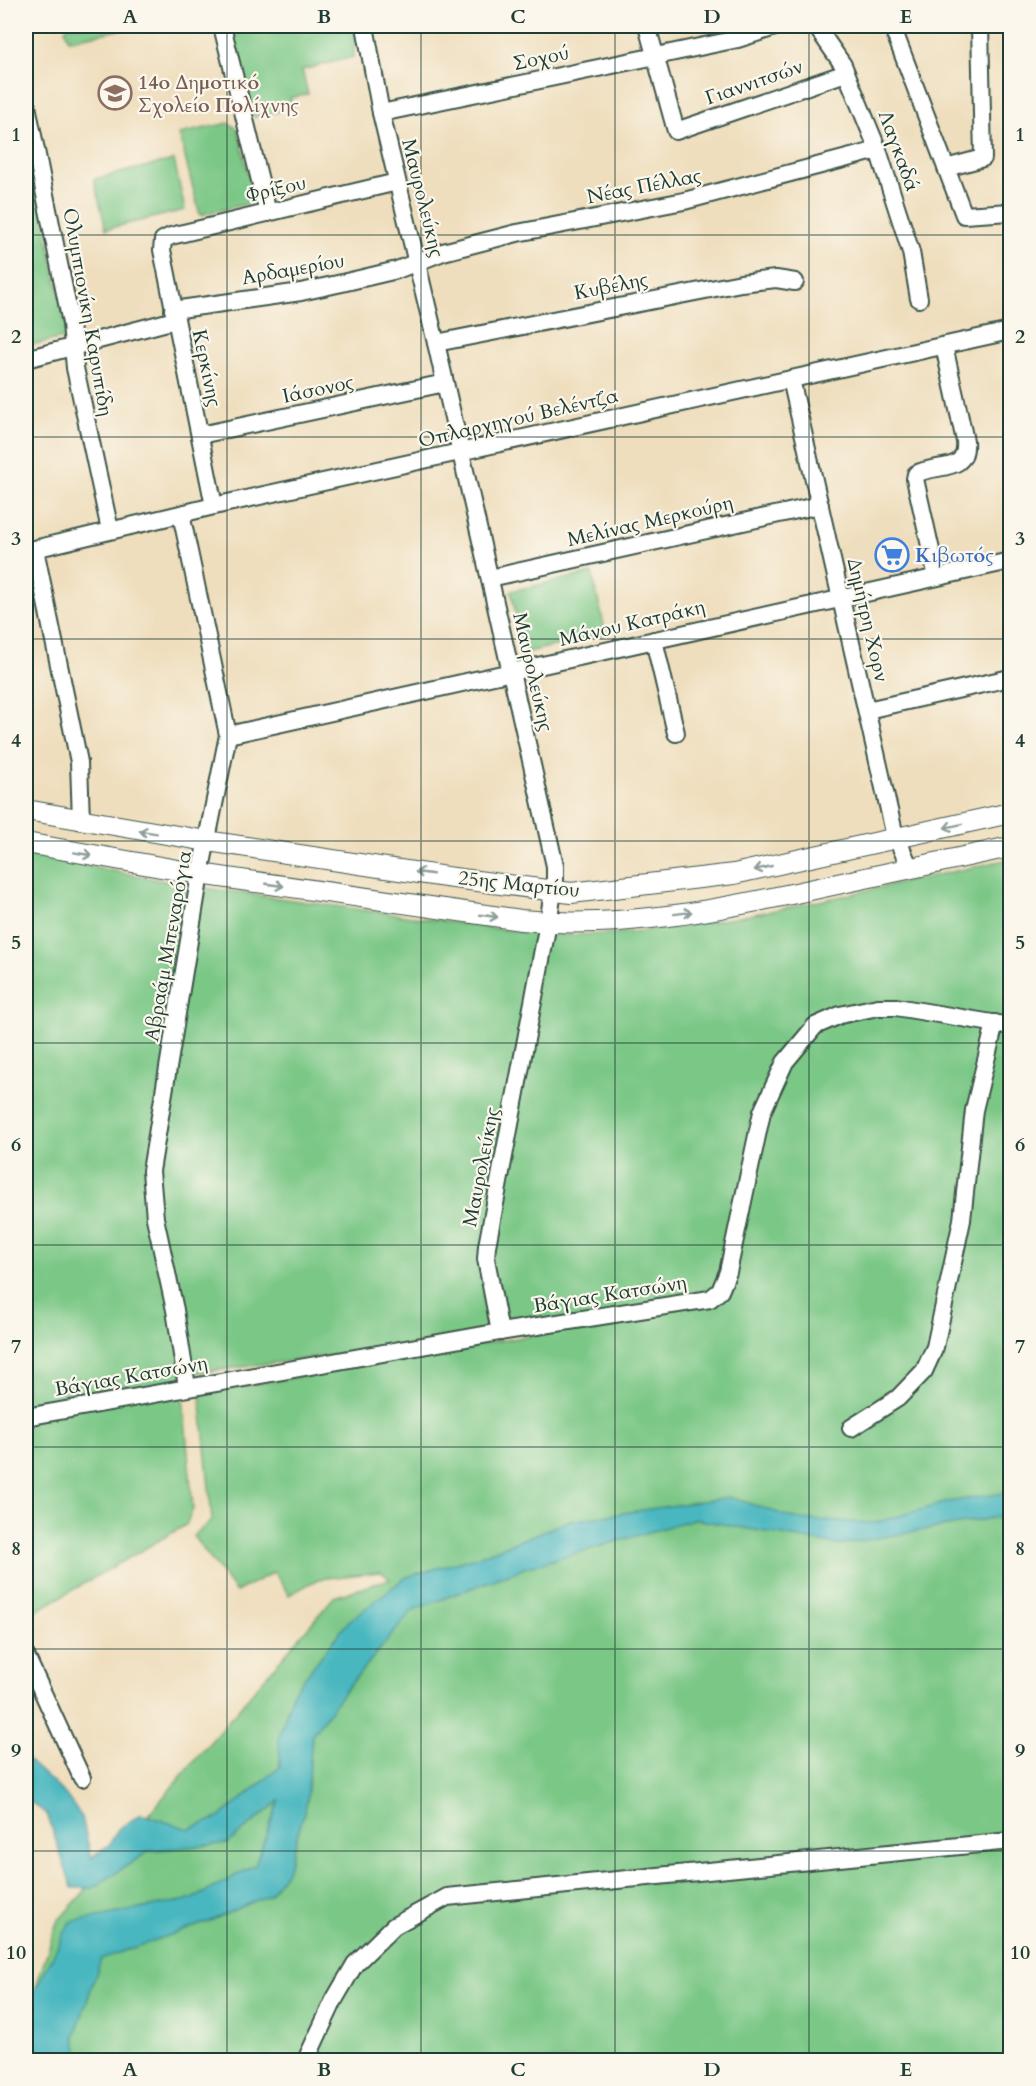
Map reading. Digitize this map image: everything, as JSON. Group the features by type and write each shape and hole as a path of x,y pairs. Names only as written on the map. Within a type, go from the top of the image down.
{"street":[{"path":"222,26 268,213"},
{"name":"Μαυρολεύκης","path":"365,26 381,113 554,860 555,879 549,923 487,1246 486,1259 500,1332"},
{"path":"647,26 655,56"},
{"name":"Σοχού","path":"381,113 738,39 778,26"},
{"name":"Λαγκαδά","path":"818,26 846,73 878,150 911,252 919,299"},
{"path":"892,26 964,215 1011,212"},
{"path":"946,168 983,158 980,26"},
{"name":"Γιαννιτσών","path":"655,56 676,130 846,73"},
{"name":"Ολυμπιονίκη Καρυπίδη","path":"26,101 72,323 75,369 110,530"},
{"name":"Νέας Πέλλας","path":"417,262 443,252 518,233 684,201 878,150"},
{"name":"Φρίξου","path":"164,239 398,182"},
{"name":"Κερκίνης","path":"164,239 162,250 174,315 214,506"},
{"name":"Αρδαμερίου","path":"26,359 174,315 301,292 397,270 417,262"},
{"name":"Κυβέλης","path":"436,343 732,284 769,280 795,282"},
{"name":"Οπλαρχηγού Βελέντζα","path":"30,550 214,506 1011,331"},
{"path":"937,577 915,479 916,474 922,471 956,463 961,460 964,452 965,441 944,346"},
{"name":"Δημήτρη Χορν","path":"792,379 896,838 910,868"},
{"name":"Ιάσoνος","path":"200,435 445,383"},
{"name":"Μελίνας Μερκούρη","path":"490,578 820,505"},
{"name":"Αβραάμ Μπεναρόγια","path":"181,514 228,735 200,874 151,1171 155,1218 175,1310 187,1387"},
{"path":"30,550 79,762 81,821"},
{"name":"Μάνου Κατράκη","path":"228,735 841,597 1010,563"},
{"path":"654,640 676,733"},
{"path":"867,710 1011,678"},
{"name":"25ης Μαρτίου","path":"26,810 207,841 553,892 586,892 734,874 1011,813"},
{"name":"25ης Μαρτίου","path":"26,843 200,874 549,923 618,920 691,913 753,903 1011,846"},
{"name":"Βάγιας Κατσώνη","path":"26,1417 500,1332 710,1299 720,1291 728,1272 762,1112 785,1062 814,1026 840,1015 887,1007 918,1009 1003,1024"},
{"path":"851,1428 898,1398 924,1371 935,1347 962,1220 974,1110 1003,1024"},
{"path":"26,1656 82,1778"},
{"path":"306,2061 306,2056 334,2000 356,1964 394,1926 447,1898 1011,1841"}],"green space":[{"path":"67,26 140,26 69,40 65,30"},
{"path":"232,26 354,26 356,37 353,57 302,70 308,94 290,98 293,108 254,117"},
{"path":"228,123 238,129 255,202 200,215 179,134"},
{"path":"26,129 68,337 26,346"},
{"path":"174,160 185,210 106,229 94,179"},
{"path":"592,573 606,634 524,653 511,591"},
{"path":"26,854 185,885 535,934 571,935 644,931 717,921 1010,859 1010,2060 26,2060 26,2017 57,1922 112,1861 334,1597 390,1579 381,1572 318,1579 289,1595 274,1572 236,1592 193,1536 212,1520 200,1394 646,1315 181,1375 193,1509 186,1525 26,1617"}],"water":[{"path":"1010,1492 1010,1515 837,1545 694,1519 525,1568 413,1610 343,1693 312,1735 307,1802 287,1871 269,1895 208,1922 101,1959 75,2036 80,2060 39,2060 27,2007 70,1922 193,1899 255,1865 279,1801 228,1843 149,1851 93,1888 72,1888 47,1814 26,1799 26,1758 65,1794 82,1817 91,1858 109,1845 118,1829 141,1814 189,1829 220,1817 280,1767 279,1736 293,1692 348,1622 406,1577 480,1556 569,1521 730,1497 796,1519 874,1523 948,1502"}],"place":[{"name":"14ο Δημοτικό Σχολείο Πολίχνης","path":"115,93"},
{"name":"Κιβωτός","path":"892,555"}]}
